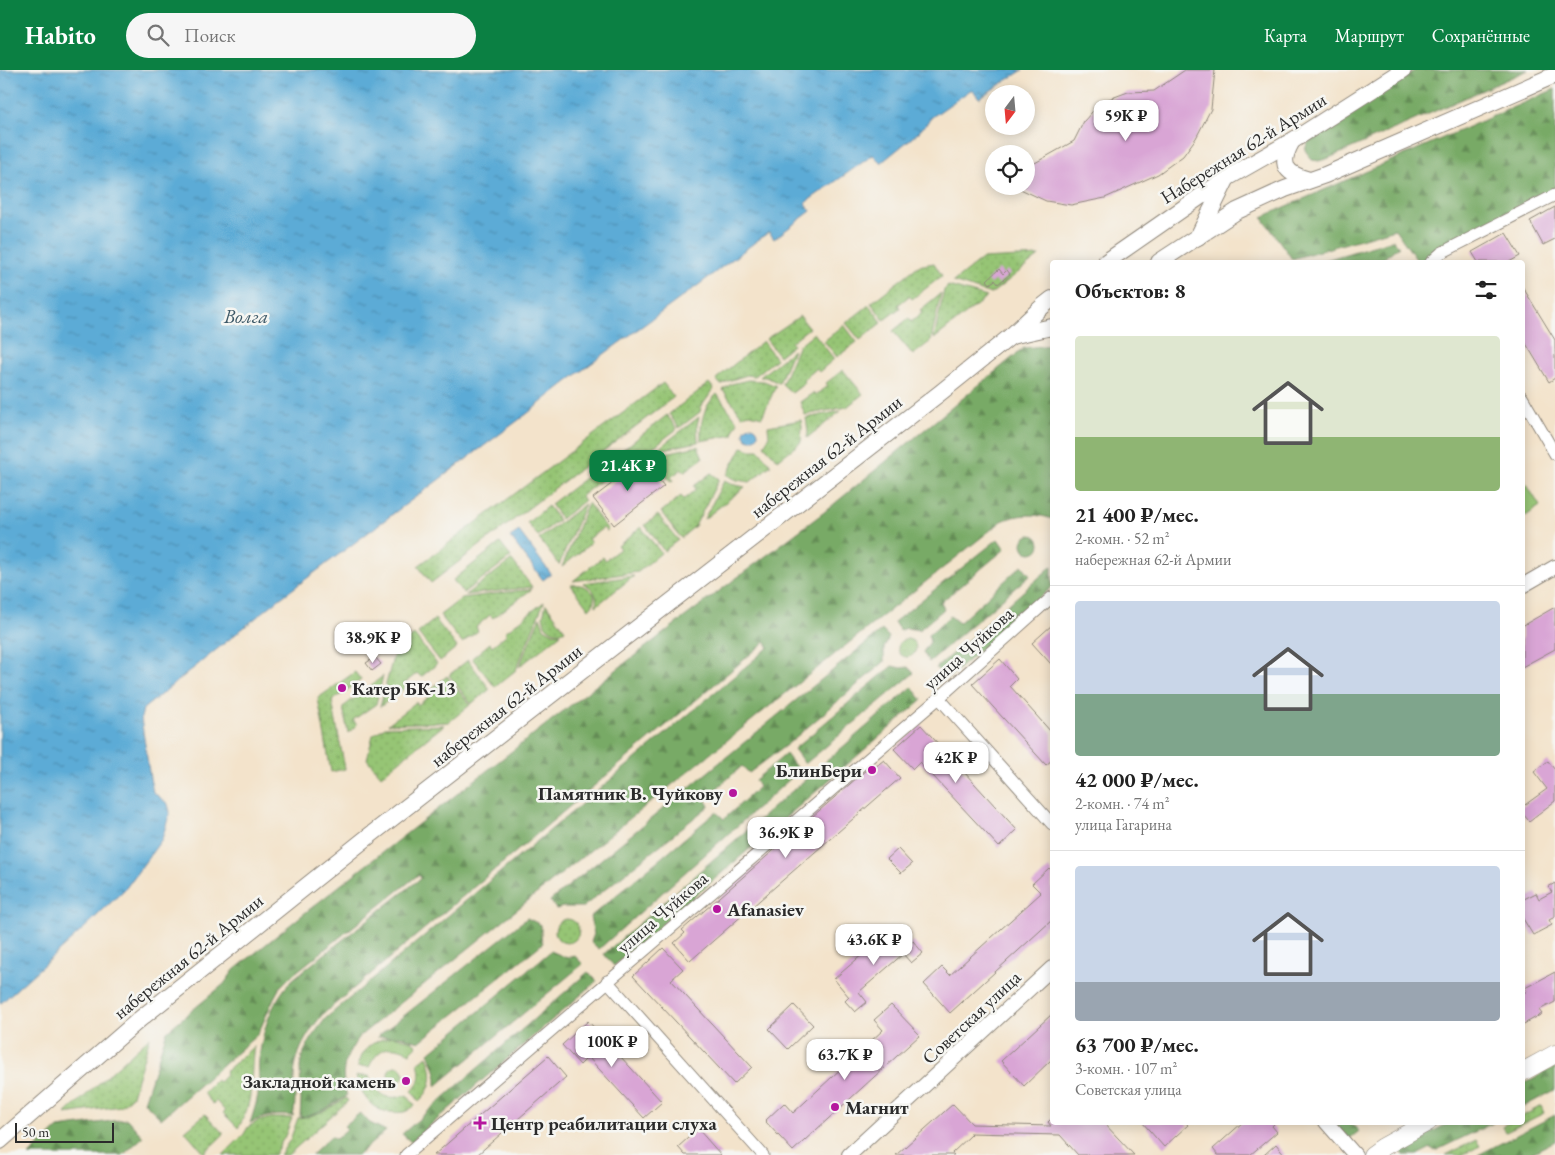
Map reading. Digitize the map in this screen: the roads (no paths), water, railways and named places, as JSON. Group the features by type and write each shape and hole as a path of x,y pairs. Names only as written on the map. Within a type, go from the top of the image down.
{"main road":[{"name":"Набережная 62-й Армии","path":"1109,260 1227,178 1292,141 1403,70"},
{"path":"1163,260 1237,211 1285,189 1325,175 1555,75"},
{"path":"1292,141 1285,154 1285,163 1294,176 1309,180"},
{"path":"1198,237 1227,178"},
{"path":"1178,212 1237,211"},
{"path":"1011,336 1050,301"},
{"name":"набережная 62-й Армии","path":"0,1140 140,1019 364,840 933,399 1011,336 1050,327"},
{"path":"1525,1070 1555,1054"},
{"path":"1372,1155 1423,1125"}],"street":[{"path":"1444,258 1555,195"},
{"path":"1525,402 1555,454"},
{"path":"1525,584 1555,567"},
{"name":"улица Чуйкова","path":"406,1155 939,698 1050,599"},
{"path":"939,698 1050,822"},
{"name":"Советская улица","path":"849,1155 1050,970"},
{"path":"607,981 763,1155"},
{"path":"1329,1125 1355,1155"}],"water":[{"name":"Волга","path":"0,70 1023,70 999,85 985,85 985,94 979,98 972,89 932,117 919,132 881,163 873,155 805,203 811,211 774,239 769,232 600,357 278,600 143,709 141,718 153,792 168,804 170,812 162,839 126,888 0,1004"},
{"path":"748,426 754,426 758,433 754,440 748,440 744,436 744,430"},
{"path":"519,531 551,574 543,580 510,537"}],"place":[{"name":"Катер БК-13","path":"342,688"},
{"name":"БлинБери","path":"872,770"},
{"name":"Памятник В. Чуйкову","path":"733,793"},
{"name":"Afanasiev","path":"717,909"},
{"name":"Закладной камень","path":"406,1081"},
{"name":"Магнит","path":"835,1107"},
{"name":"Центр реабилитации слуха","path":"480,1123"}]}
